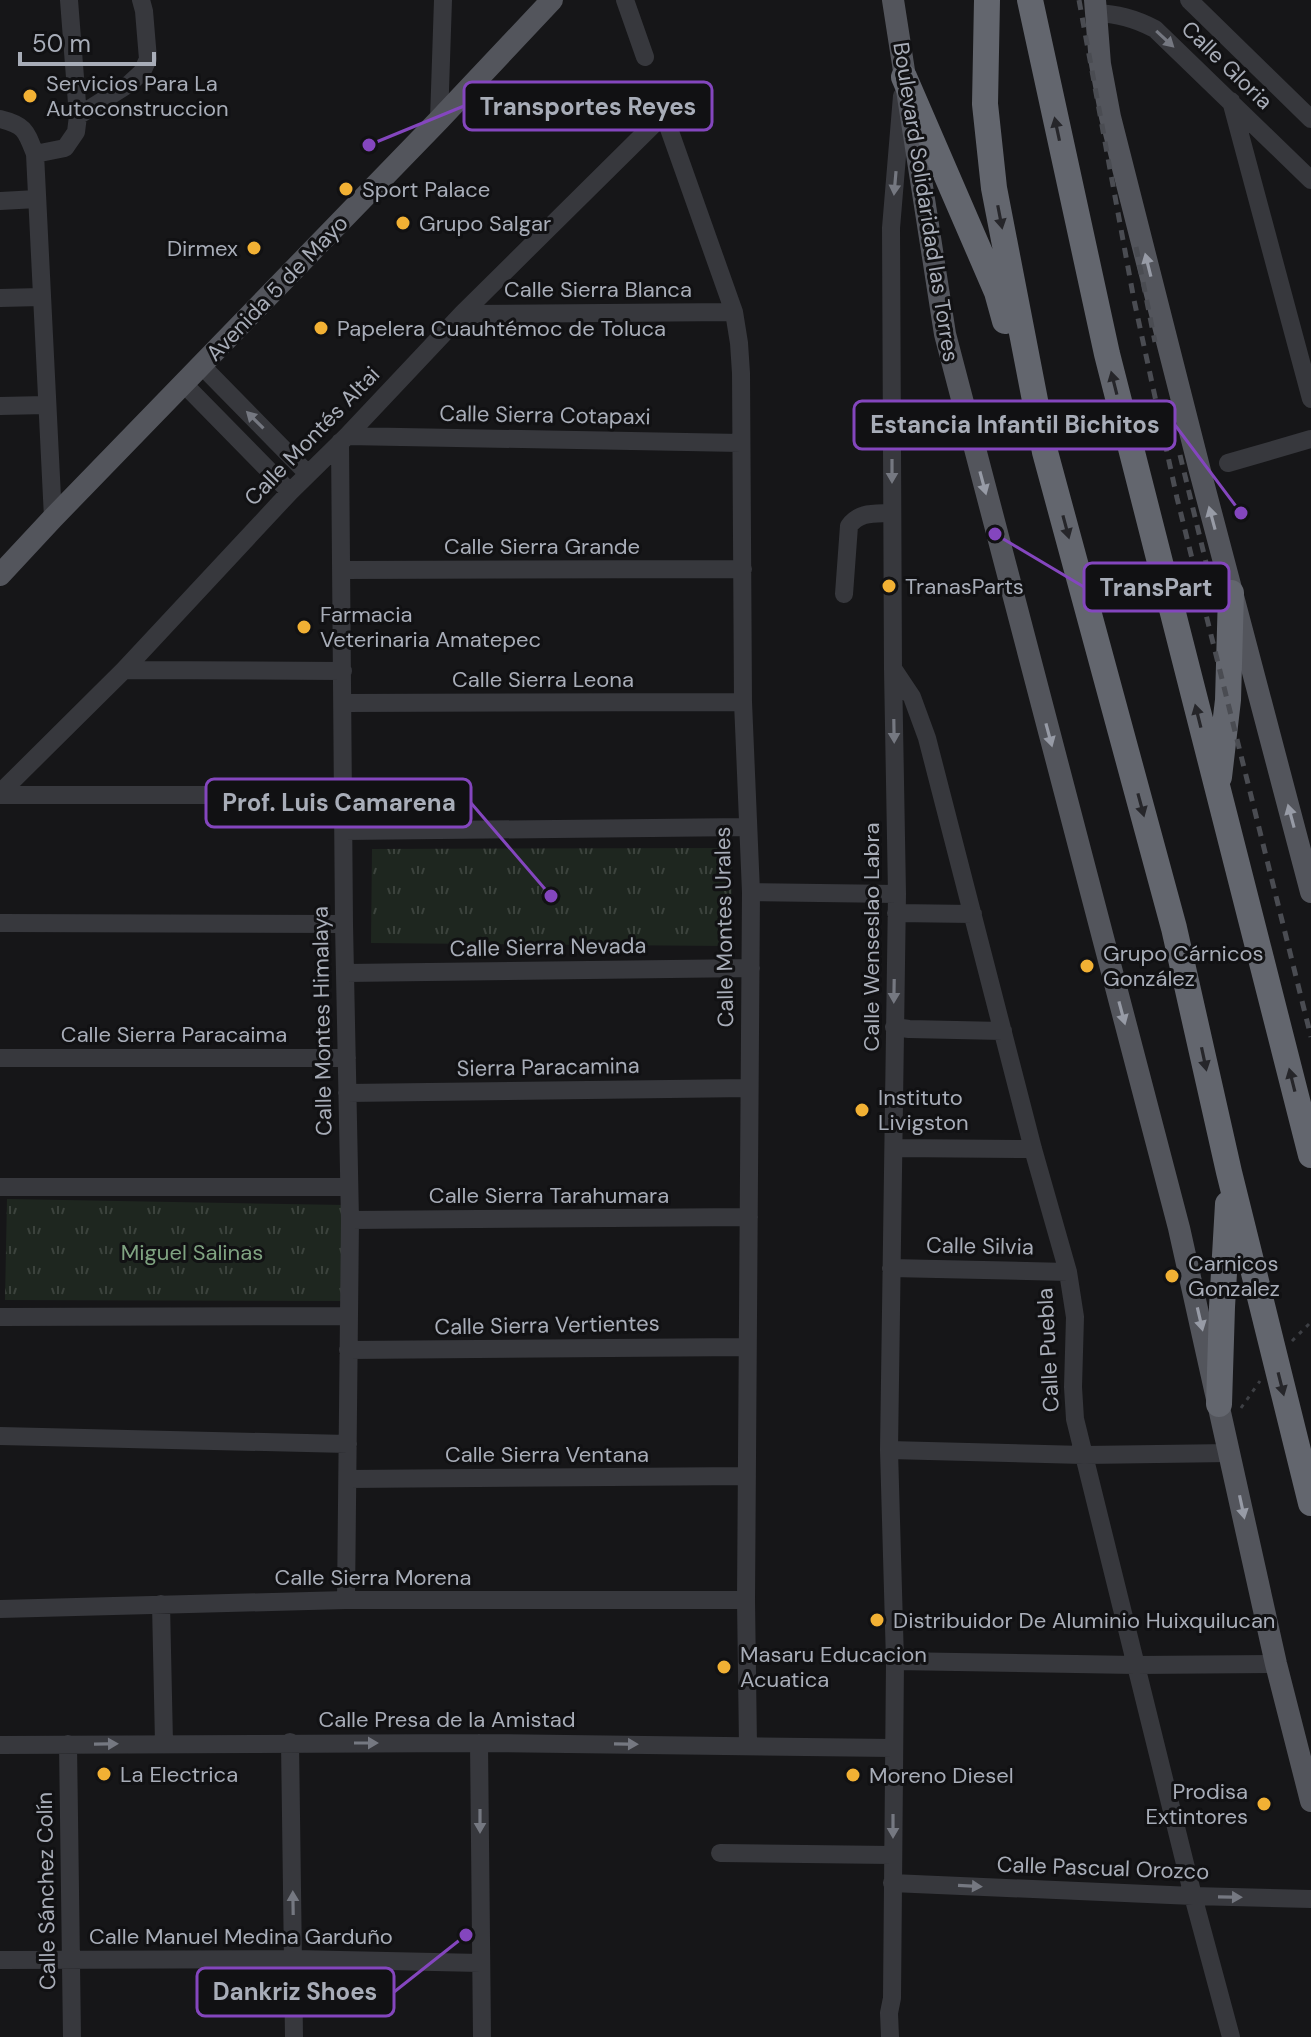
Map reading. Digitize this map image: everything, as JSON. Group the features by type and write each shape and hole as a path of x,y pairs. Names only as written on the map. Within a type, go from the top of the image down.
{"highway":[{"path":"987,0 985,104 994,188 1045,452 1174,928 1229,1172 1311,1503"},
{"path":"1030,0 1107,354 1311,1155"},
{"path":"904,77 997,292 1022,388 1045,452"},
{"path":"1217,792 1228,700 1231,593"},
{"path":"1219,1404 1229,1172"}],"main road":[{"name":"Avenida 5 de Mayo","path":"1,571 552,0"},
{"name":"Boulevard Solidaridad las Torres","path":"893,0 945,334 1179,1228 1276,1664 1311,1801"},
{"path":"1095,6 1100,64 1110,117 1311,892"}],"street":[{"path":"35,154 65,148 76,132 78,116 69,0"},
{"path":"78,116 129,84 142,72 148,59 141,0"},
{"path":"439,120 443,0"},
{"path":"625,0 645,57"},
{"name":"Calle Gloria","path":"1189,0 1311,119"},
{"name":"Calle Gloria","path":"1095,6 1155,29 1311,180"},
{"name":"Calle Wenseslao Labra","path":"890,2037 895,1661 889,1450 897,894 891,228 904,77"},
{"path":"1231,101 1304,350 1311,399"},
{"path":"0,119 16,123 26,131 35,154 53,518"},
{"name":"Calle Montés Altai","path":"0,794 124,670 462,314 658,120 663,121"},
{"name":"Calle Montes Urales","path":"663,121 668,126 734,312 739,343 743,702 751,892 746,1600 748,1746"},
{"path":"0,201 37,199"},
{"path":"0,298 41,297"},
{"name":"Calle Sierra Blanca","path":"462,314 734,312"},
{"path":"202,366 308,474"},
{"path":"184,384 290,492"},
{"path":"0,406 46,405"},
{"name":"Calle Sierra Cotapaxi","path":"344,439 741,443"},
{"name":"Calle Montes Himalaya","path":"344,439 344,924 350,1220 346,1600"},
{"path":"1228,463 1311,439"},
{"path":"844,594 849,526 855,517 892,513"},
{"name":"Calle Sierra Grande","path":"342,570 743,569"},
{"name":"Calle Puebla","path":"893,669 912,697 927,738 1033,1149 1068,1272 1075,1317 1075,1419 1231,2037"},
{"path":"124,670 343,671"},
{"name":"Calle Sierra Leona","path":"343,703 743,702"},
{"path":"0,794 344,795"},
{"path":"345,831 747,827"},
{"path":"751,892 897,894"},
{"path":"896,913 973,914"},
{"path":"0,923 344,924"},
{"name":"Calle Sierra Nevada","path":"346,973 751,968"},
{"path":"894,1027 1003,1031"},
{"name":"Calle Sierra Paracaima","path":"0,1058 347,1058"},
{"name":"Sierra Paracamina","path":"347,1093 749,1088"},
{"path":"894,1148 1033,1149"},
{"path":"0,1187 349,1187"},
{"name":"Calle Sierra Tarahumara","path":"350,1220 749,1217"},
{"name":"Calle Silvia","path":"891,1268 1068,1272"},
{"path":"0,1317 348,1316"},
{"name":"Calle Sierra Vertientes","path":"348,1350 747,1347"},
{"path":"0,1436 348,1444"},
{"path":"889,1450 1084,1455 1230,1453"},
{"name":"Calle Sierra Ventana","path":"348,1479 747,1476"},
{"name":"Calle Sierra Morena","path":"0,1609 346,1600 746,1600"},
{"path":"161,1604 164,1743"},
{"path":"895,1661 1276,1664"},
{"path":"290,1742 294,2037"},
{"name":"Calle Presa de la Amistad","path":"0,1745 290,1742 893,1748"},
{"path":"479,1743 482,2037"},
{"name":"Calle Sánchez Colín","path":"68,1744 72,2037"},
{"path":"720,1853 892,1855"},
{"name":"Calle Pascual Orozco","path":"892,1883 1311,1899"},
{"name":"Calle Manuel Medina Garduño","path":"0,1960 294,1959 481,1963"}],"green space":[{"path":"732,848 731,946 371,943 372,849"},
{"name":"Miguel Salinas","path":"7,1199 345,1205 345,1301 5,1300"}],"railway":[{"path":"1079,0 1134,300 1177,498 1311,1037"},
{"path":"1136,247 1155,342"},
{"path":"1180,455 1211,583"}],"place":[{"name":"Servicios Para La Autoconstruccion","path":"30,96"},
{"name":"Transportes Reyes","path":"369,145"},
{"name":"Sport Palace","path":"346,189"},
{"name":"Grupo Salgar","path":"403,223"},
{"name":"Dirmex","path":"254,248"},
{"name":"Papelera Cuauhtémoc de Toluca","path":"321,328"},
{"name":"Estancia Infantil Bichitos","path":"1241,513"},
{"name":"TransPart","path":"995,534"},
{"name":"TranasParts","path":"889,586"},
{"name":"Farmacia Veterinaria Amatepec","path":"304,627"},
{"name":"Prof. Luis Camarena","path":"551,896"},
{"name":"Grupo Cárnicos González","path":"1087,966"},
{"name":"Instituto Livigston","path":"862,1110"},
{"name":"Carnicos Gonzalez","path":"1172,1276"},
{"name":"Distribuidor De Aluminio Huixquilucan","path":"877,1620"},
{"name":"Masaru Educacion Acuatica","path":"724,1667"},
{"name":"La Electrica","path":"104,1774"},
{"name":"Moreno Diesel","path":"853,1775"},
{"name":"Prodisa Extintores","path":"1264,1804"},
{"name":"Dankriz Shoes","path":"466,1935"}]}
